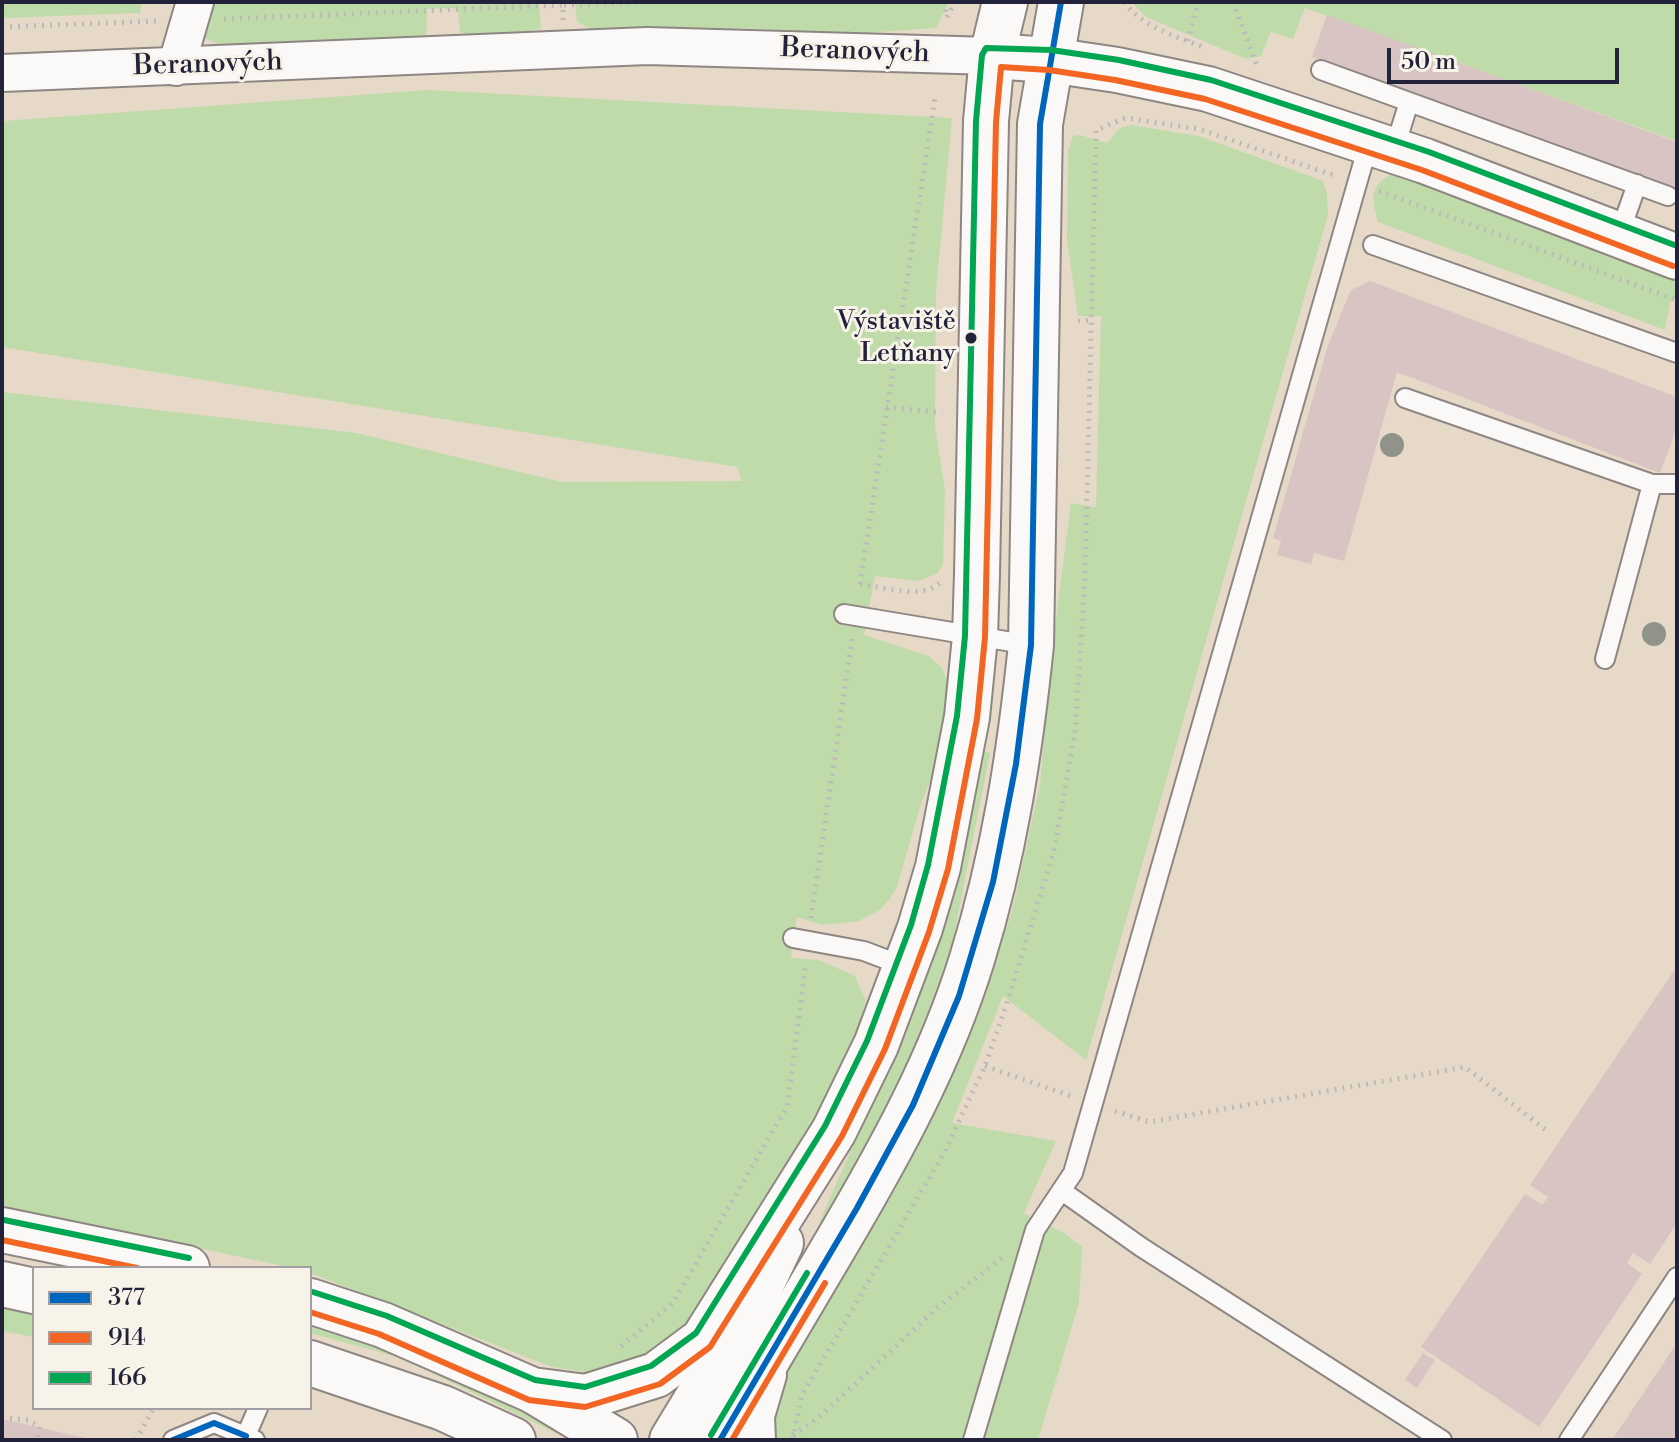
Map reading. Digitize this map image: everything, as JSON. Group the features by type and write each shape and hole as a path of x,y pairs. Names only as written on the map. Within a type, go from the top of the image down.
{"main road":[{"path":"672,1440 744,1321 876,1045 906,967 938,867 967,717 975,637 985,136 992,56 1005,2"},
{"path":"720,1440 894,1144 936,1054 971,962 1009,815 1031,645 1040,124 1061,2"},
{"name":"Beranových","path":"992,56 1050,60 1117,70 1208,89 1381,146 1677,257"},
{"path":"532,1390 586,1397 656,1375 703,1340 834,1131"},
{"path":"2,1230 177,1266"},
{"path":"2,1284 32,1291"},
{"path":"312,1302 383,1325 532,1390 615,1440"},
{"path":"312,1364 443,1408 513,1440"}],"street":[{"path":"176,67 192,11"},
{"name":"Beranových","path":"2,73 647,46 992,56"},
{"path":"757,1440 756,1416 776,1346"}],"lane":[{"path":"1321,70 1668,196"},
{"path":"973,1440 1035,1230 1073,1173 1355,183 1409,102"},
{"path":"1619,235 1637,184"},
{"path":"1373,245 1677,353"},
{"path":"1405,398 1652,484 1677,484"},
{"path":"1605,659 1652,484"},
{"path":"844,614 1031,645"},
{"path":"793,938 864,951 906,967"},
{"path":"1062,1191 1141,1247 1442,1440"},
{"path":"1569,1440 1677,1278"},
{"path":"173,1440 214,1423 249,1439 257,1410"}],"path":[{"path":"2,27 192,11 663,2"},
{"path":"944,2 947,17 955,2"},
{"path":"1188,41 1198,2"},
{"path":"1233,2 1259,71"},
{"path":"563,5 564,49"},
{"path":"858,597 935,98"},
{"path":"1085,578 1096,130 1126,118 1199,129 1677,300"},
{"path":"1078,321 1091,320"},
{"path":"886,407 942,413"},
{"path":"1072,496 1087,497"},
{"path":"860,584 924,591 935,588 947,572"},
{"path":"811,923 852,635"},
{"path":"620,1346 672,1304 787,1107 806,960"},
{"path":"985,1066 1149,1122 1465,1067 1546,1130"},
{"path":"793,1436 818,1418 948,1300 1002,1258 1028,1252"},
{"path":"136,1440 153,1410"},
{"path":"2,1418 28,1420 40,1427 37,1440"}],"green space":[{"path":"2,2 142,2 140,13 2,18"},
{"path":"204,2 539,2 541,29 476,38 460,32 458,8 427,9 426,39 220,45 198,31"},
{"path":"575,2 949,2 936,28 849,34 743,28 594,30 577,22"},
{"path":"1132,2 1677,2 1677,141 1305,8 1293,39 1271,32 1261,56 1246,59 1146,17"},
{"path":"428,90 952,118 936,292 935,426 945,490 943,564 938,573 919,581 875,576 864,635 929,656 942,668 950,687 944,744 921,804 897,887 889,900 881,909 859,921 822,925 797,917 791,958 819,960 855,976 866,1002 846,1064 815,1127 679,1346 592,1373 552,1367 312,1274 312,1266 283,1266 2,1206 2,392 356,433 562,482 742,481 737,467 2,347 2,121"},
{"path":"1131,125 1199,136 1323,181 1328,215 1086,1060 1003,996 952,1123 1056,1141 1024,1213 1064,1233 1082,1247 1079,1303 1038,1440 766,1440 775,1401 788,1370 896,1188 961,1054 1012,912 1040,784 1052,650 1071,503 1096,507 1101,316 1078,316 1067,240 1068,151 1073,136 1107,143 1120,128"},
{"path":"1394,172 1677,271 1677,296 1670,302 1665,330 1378,222 1374,193 1380,183"},
{"path":"983,750 990,753 950,955 892,1106 824,1225 819,1223 923,986 966,847"},
{"path":"2,1308 32,1315 32,1337 2,1331"},
{"path":"312,1317 562,1423 556,1433 401,1358 312,1334"}],"building":[{"path":"1327,15 1677,142 1677,188 1312,57"},
{"path":"1370,281 1677,397 1677,427 1660,473 1397,372 1344,561 1314,553 1311,564 1277,555 1281,541 1273,538 1328,345 1351,290"},
{"path":"1677,966 1677,1223 1650,1264 1633,1253 1627,1263 1642,1274 1539,1427 1421,1347 1525,1194 1542,1205 1548,1197 1530,1185"},
{"path":"1677,1343 1677,1440 1612,1440"},
{"path":"1423,1353 1435,1360 1417,1388 1405,1380"},
{"path":"2,1419 90,1439 90,1440 2,1440"}],"transit line":[{"name":"377","path":"720,1440 857,1208 913,1105 959,996 993,882 1016,764 1031,645 1040,124 1061,2"},
{"name":"166","path":"313,1292 387,1316 535,1380 585,1387 651,1366 696,1333 825,1126 867,1041 911,925 928,865 957,716 965,636 976,121 982,55 986,48 1051,50 1119,60 1211,80 1429,152 1677,246"},
{"name":"914","path":"312,1313 379,1334 529,1400 585,1407 660,1384 710,1347 842,1136 885,1049 929,932 948,869 977,719 985,637 996,122 1001,67 1049,70 1115,80 1205,99 1422,170 1673,266"},
{"name":"166","path":"4,1220 189,1258"},
{"name":"914","path":"2,1240 127,1266"},
{"name":"166","path":"711,1435 807,1273"},
{"name":"914","path":"732,1440 825,1283"},
{"name":"377","path":"173,1440 214,1423 246,1436"}],"place":[{"name":"Výstaviště Letňany","path":"971,338"}]}
